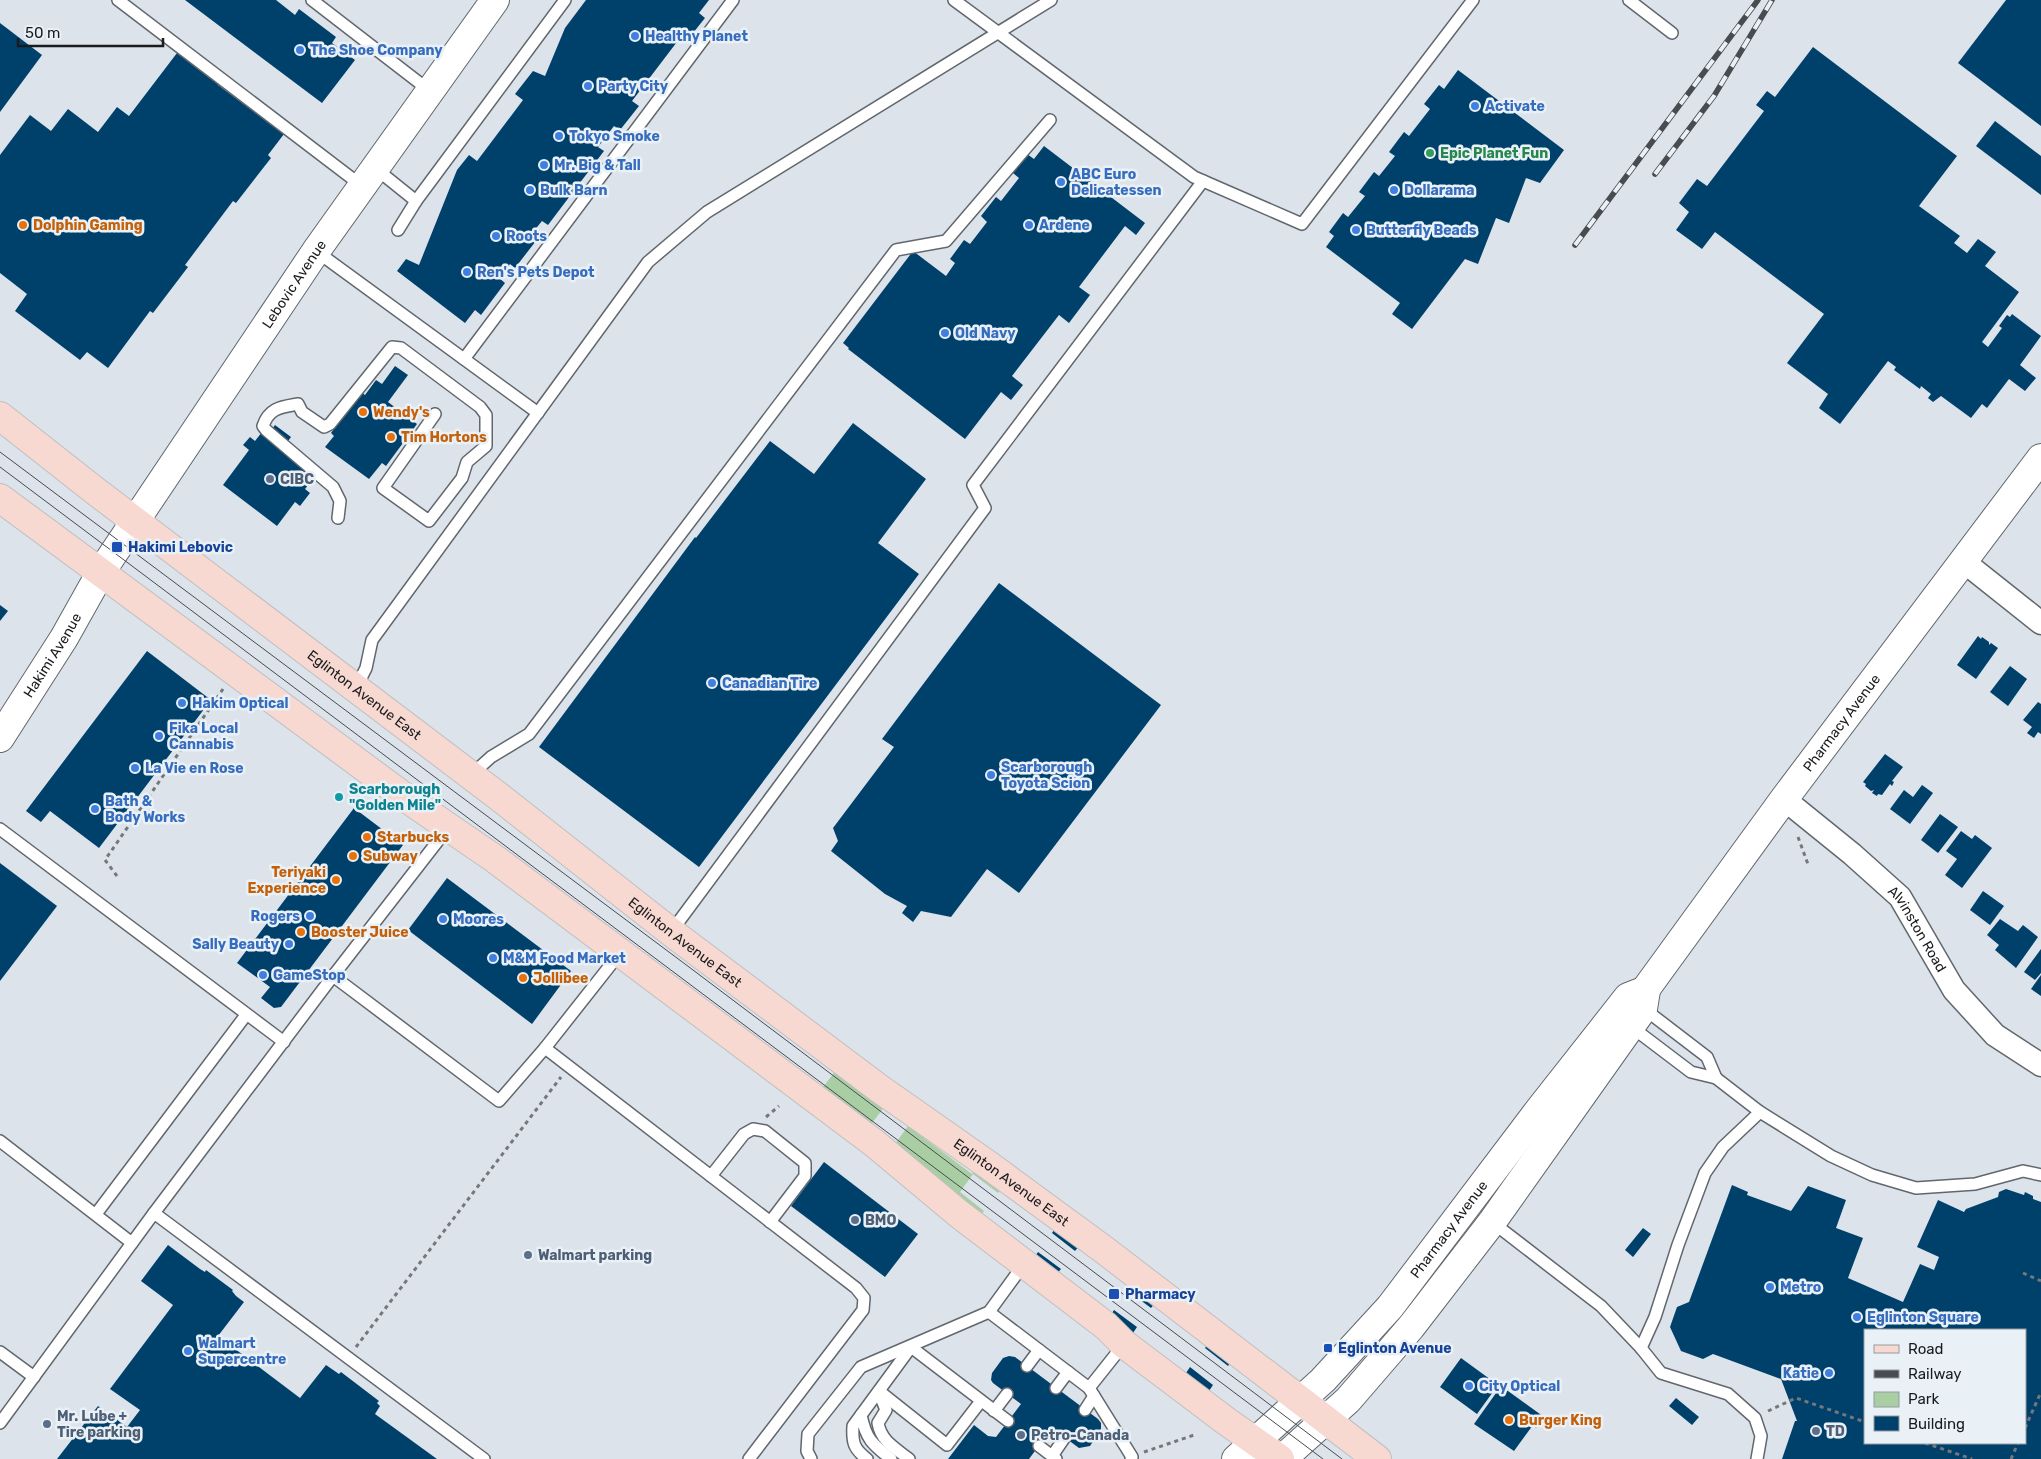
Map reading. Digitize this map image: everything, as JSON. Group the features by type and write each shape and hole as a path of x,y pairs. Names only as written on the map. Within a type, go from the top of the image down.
{"main road":[{"name":"Eglinton Avenue East","path":"0,416 471,775 671,932 880,1089 987,1164 1095,1244 1377,1459"},
{"path":"0,498 448,828 496,859 874,1143 959,1214 1106,1326 1124,1344 1246,1450 1281,1459"}],"street":[{"name":"Lebovic Avenue","path":"101,572 316,251 495,0"},
{"name":"Pharmacy Avenue","path":"1281,1459 1348,1400 1411,1327 1492,1222 1633,1007 1784,799 2041,458"},
{"path":"1963,561 2041,623"},
{"name":"Hakimi Avenue","path":"0,738 64,638 101,572"},
{"name":"Alvinston Road","path":"1784,799 1852,854 1900,897 1954,990 1995,1035 2041,1066"},
{"name":"Pharmacy Avenue","path":"1246,1450 1323,1380 1390,1307 1539,1110 1633,1007"}],"lane":[{"path":"118,0 368,177 416,201"},
{"path":"312,0 430,91"},
{"path":"398,230 416,201 565,0"},
{"path":"464,359 733,0"},
{"path":"954,0 1194,177 1302,224 1473,0"},
{"path":"356,688 366,668 372,640 648,262 707,212 1051,0"},
{"path":"1629,0 1672,33"},
{"path":"471,775 491,756 529,734 896,250 946,241 1050,120"},
{"path":"671,932 985,508 973,485 1203,181"},
{"path":"316,251 538,413"},
{"path":"338,518 340,501 334,487 266,430 263,426 267,416 277,408 298,404 302,412 324,427 330,424 392,347 401,348 480,407 486,415 486,446 467,462 462,478 429,521 383,488 435,414"},
{"path":"0,1423 154,1213 448,828"},
{"path":"0,829 284,1042"},
{"path":"334,976 499,1101 545,1048 620,953"},
{"path":"1633,1007 1691,1072 1716,1078 1760,1112 1831,1156 1872,1175 1916,1188 1975,1184 2023,1171 2041,1175"},
{"path":"1633,1007 1707,1057 1716,1078"},
{"path":"96,1214 246,1015"},
{"path":"545,1048 856,1288 864,1298 863,1310 749,1459"},
{"path":"1641,1348 1656,1317 1678,1245 1705,1173 1723,1148 1760,1112"},
{"path":"711,1176 744,1134 753,1129 764,1131 805,1163 805,1176 770,1222"},
{"path":"0,1141 132,1243"},
{"path":"154,1213 484,1459"},
{"path":"1492,1222 1601,1306 1662,1373 1728,1394 1755,1418 1761,1436 1757,1459"},
{"path":"811,1459 807,1452 808,1434 861,1367 989,1312 1024,1264"},
{"path":"989,1312 1068,1372 1091,1392 1132,1457 1136,1456"},
{"path":"1084,1410 1091,1392 1124,1344"},
{"path":"867,1459 858,1452 852,1440 853,1426 911,1347"},
{"path":"911,1347 1008,1421"},
{"path":"1027,1366 1039,1350"},
{"path":"0,1352 34,1377"},
{"path":"1056,1388 1068,1372"},
{"path":"879,1391 947,1445 981,1401"},
{"path":"879,1391 886,1410 878,1423 880,1433 886,1442 909,1459"},
{"path":"994,1411 1007,1394"},
{"path":"862,1415 865,1433 874,1446 891,1459"},
{"path":"1039,1446 1054,1457 1065,1437"}],"path":[{"path":"117,876 105,860 223,689"},
{"path":"1796,834 1809,867"},
{"path":"348,1358 569,1067"},
{"path":"2023,1273 2041,1281"},
{"path":"2026,1426 2041,1392"},
{"path":"1755,1418 1796,1398 1864,1422"},
{"path":"1136,1456 1197,1434"},
{"path":"1928,1444 1972,1459"},
{"path":"2011,1459 2018,1444"}],"green space":[{"path":"837,1069 885,1106 869,1127 820,1091"},
{"path":"908,1126 972,1174 974,1169 1002,1186 998,1193 973,1174 960,1192 984,1211 980,1216 895,1144"}],"building":[{"path":"185,0 276,0 295,15 299,9 336,37 332,43 355,60 322,103"},
{"path":"586,0 709,0 699,13 705,18 689,38 683,34 632,101 639,106 620,130 614,126 598,147 604,151 548,225 542,221 533,232 539,237 515,268 510,264 499,278 505,283 481,315 475,310 465,323 397,271 406,259 419,265 457,170 469,155 477,161 523,100 515,94 533,71 545,76 565,28"},
{"path":"2006,0 2041,0 2041,126 1958,63"},
{"path":"0,23 42,55 0,112"},
{"path":"1813,47 1957,156 1919,206 1960,236 1954,243 1967,253 1978,239 1996,252 1985,266 2019,292 1982,342 1988,347 2002,328 1999,326 2007,315 2010,317 2012,314 2041,336 2020,365 2036,378 2025,391 2009,379 1987,408 1982,404 1971,418 1941,396 1933,402 1928,398 1931,394 1921,386 1920,389 1894,370 1896,367 1888,361 1840,424 1819,408 1828,394 1787,363 1824,314 1715,232 1702,249 1676,230 1689,212 1679,203 1697,179 1707,186 1764,111 1756,105 1767,91 1775,97"},
{"path":"177,53 211,79 214,75 222,81 218,85 284,134 268,155 271,158 236,203 233,201 185,265 188,267 153,313 150,311 108,368 87,352 80,360 15,311 27,294 0,273 0,155 30,115 51,131 68,109 98,132 117,107 129,116"},
{"path":"1458,70 1564,150 1540,183 1526,178 1509,223 1496,218 1478,264 1465,259 1412,329 1392,314 1400,303 1326,247 1334,236 1329,232 1343,213 1348,217 1365,196 1359,192 1374,172 1379,176 1395,156 1389,152 1404,132 1409,136 1430,109 1424,104 1439,85 1444,89"},
{"path":"1995,121 2041,156 2041,195 1976,146"},
{"path":"1044,146 1145,223 1136,235 1125,226 1079,287 1090,295 1069,323 1059,315 1012,376 1023,385 1011,400 1001,392 965,439 848,349 843,343 913,251 946,276 955,263 950,259 964,240 970,244 987,222 981,216 996,197 1001,201 1019,178 1013,173 1027,154 1034,159"},
{"path":"395,366 408,375 388,402 417,424 386,466 382,463 369,479 325,447 334,436 331,433 361,392 365,395 376,380 382,384"},
{"name":"Canadian Tire","path":"853,423 926,479 878,543 919,574 699,867 539,747 695,537 770,441 814,474"},
{"name":"CIBC","path":"275,425 291,437 283,448 317,473 305,489 310,493 300,506 295,502 277,526 223,485 249,450 243,445 250,437 255,441 262,432 267,436"},
{"name":"Scarborough Toyota Scion","path":"999,583 1161,705 1019,893 987,869 951,917 921,911 913,922 902,913 907,906 885,894 831,851 838,841 833,828 894,747 882,739"},
{"path":"0,605 8,611 0,621"},
{"path":"1978,636 1989,642 1989,645 1991,643 1998,648 1976,679 1957,665"},
{"path":"147,651 211,700 99,848 50,811 41,822 26,811"},
{"path":"2010,666 2027,679 2008,706 1990,692"},
{"path":"2038,702 2041,704 2041,734 2038,732 2034,738 2027,733 2032,727 2023,720"},
{"path":"1885,754 1903,767 1892,781 1894,782 1892,786 1890,784 1882,795 1878,794 1877,796 1872,793 1874,790 1871,791 1863,782"},
{"path":"1922,785 1933,793 1910,824 1890,809 1904,790 1913,797"},
{"path":"354,808 403,845 281,1007 274,1008 261,998 270,987 237,963"},
{"path":"1940,814 1958,827 1938,853 1921,840"},
{"path":"1961,831 1972,839 1975,835 1992,848 1962,888 1945,875 1957,859 1946,851"},
{"path":"0,863 57,906 0,981"},
{"path":"447,878 571,971 532,1024 408,930"},
{"path":"1983,891 2004,906 1990,925 1970,910"},
{"path":"2000,919 2018,931 2023,925 2038,937 2016,968 1995,950 1999,945 1987,935"},
{"path":"2041,949 2041,973 2035,980 2024,972"},
{"path":"2041,975 2041,996 2031,989"},
{"name":"BMO","path":"824,1162 918,1234 885,1277 791,1206"},
{"name":"Eglinton Square","path":"1732,1185 1748,1192 1747,1195 1791,1211 1808,1186 1846,1200 1836,1228 1863,1238 1848,1278 1903,1302 1920,1264 1934,1270 1939,1257 1917,1247 1938,1200 1964,1212 1966,1209 1998,1197 1999,1192 2006,1189 2024,1195 2025,1192 2033,1196 2033,1199 2041,1202 2041,1459 1782,1459 1795,1421 1797,1421 1781,1379 1713,1354 1703,1359 1681,1351 1670,1327 1677,1307 1689,1302"},
{"path":"1056,1227 1080,1245 1075,1251 1052,1233"},
{"path":"1643,1228 1651,1234 1633,1257 1625,1250"},
{"name":"Walmart Supercentre","path":"168,1245 200,1269 205,1272 206,1270 233,1290 236,1296 244,1302 218,1336 300,1398 326,1365 339,1374 341,1372 379,1401 377,1403 380,1406 375,1414 437,1459 57,1459 98,1406 127,1427 140,1410 110,1389 173,1305 141,1281"},
{"path":"1038,1252 1061,1269 1056,1275 1034,1258"},
{"path":"1133,1285 1156,1302 1151,1308 1128,1291"},
{"path":"1114,1310 1137,1327 1133,1333 1110,1316"},
{"path":"1209,1342 1232,1360 1228,1366 1205,1348"},
{"path":"1015,1357 1098,1419 1101,1423 1101,1429 1090,1446 1079,1448 1052,1428 1029,1459 948,1459 974,1425 988,1436 996,1437 1021,1404 991,1380 992,1373 1003,1358"},
{"name":"City Optical","path":"1461,1358 1498,1385 1477,1414 1440,1387"},
{"path":"1190,1367 1213,1385 1209,1391 1186,1373"},
{"name":"Burger King","path":"1501,1386 1544,1417 1536,1428 1533,1425 1514,1451 1474,1424"},
{"path":"1676,1398 1699,1417 1692,1425 1669,1406"}],"tram line":[{"path":"0,452 689,967 1342,1459"},
{"path":"0,467 1323,1459"}],"railway":[{"path":"1575,245 1758,0"},
{"path":"1655,174 1714,96 1772,0"}],"place":[{"name":"Healthy Planet","path":"635,36"},
{"name":"The Shoe Company","path":"300,50"},
{"name":"Party City","path":"588,86"},
{"name":"Activate","path":"1475,106"},
{"name":"Tokyo Smoke","path":"559,136"},
{"name":"Epic Planet Fun","path":"1430,153"},
{"name":"Mr. Big & Tall","path":"544,165"},
{"name":"ABC Euro Delicatessen","path":"1061,182"},
{"name":"Bulk Barn","path":"530,190"},
{"name":"Dollarama","path":"1394,190"},
{"name":"Dolphin Gaming","path":"23,225"},
{"name":"Ardene","path":"1029,225"},
{"name":"Butterfly Beads","path":"1356,230"},
{"name":"Roots","path":"496,236"},
{"name":"Ren's Pets Depot","path":"467,272"},
{"name":"Old Navy","path":"945,333"},
{"name":"Wendy's","path":"363,412"},
{"name":"Tim Hortons","path":"391,437"},
{"name":"CIBC","path":"270,479"},
{"name":"Hakimi Lebovic","path":"117,547"},
{"name":"Canadian Tire","path":"712,683"},
{"name":"Hakim Optical","path":"182,703"},
{"name":"Fika Local Cannabis","path":"159,736"},
{"name":"La Vie en Rose","path":"135,768"},
{"name":"Scarborough Toyota Scion","path":"991,775"},
{"name":"Scarborough \"Golden Mile\"","path":"339,797"},
{"name":"Bath & Body Works","path":"95,809"},
{"name":"Starbucks","path":"367,837"},
{"name":"Subway","path":"353,856"},
{"name":"Teriyaki Experience","path":"336,880"},
{"name":"Rogers","path":"310,916"},
{"name":"Moores","path":"443,919"},
{"name":"Booster Juice","path":"301,932"},
{"name":"Sally Beauty","path":"289,944"},
{"name":"M&M Food Market","path":"493,958"},
{"name":"GameStop","path":"263,975"},
{"name":"Jollibee","path":"523,978"},
{"name":"BMO","path":"855,1220"},
{"name":"Walmart parking","path":"528,1255"},
{"name":"Metro","path":"1770,1287"},
{"name":"Pharmacy","path":"1114,1294"},
{"name":"Eglinton Square","path":"1857,1317"},
{"name":"Eglinton Avenue","path":"1328,1348"},
{"name":"Walmart Supercentre","path":"188,1351"},
{"name":"Katie","path":"1829,1373"},
{"name":"City Optical","path":"1469,1386"},
{"name":"Burger King","path":"1509,1420"},
{"name":"Mr. Lube + Tire parking","path":"47,1424"},
{"name":"TD","path":"1816,1431"},
{"name":"Petro-Canada","path":"1021,1435"}]}
